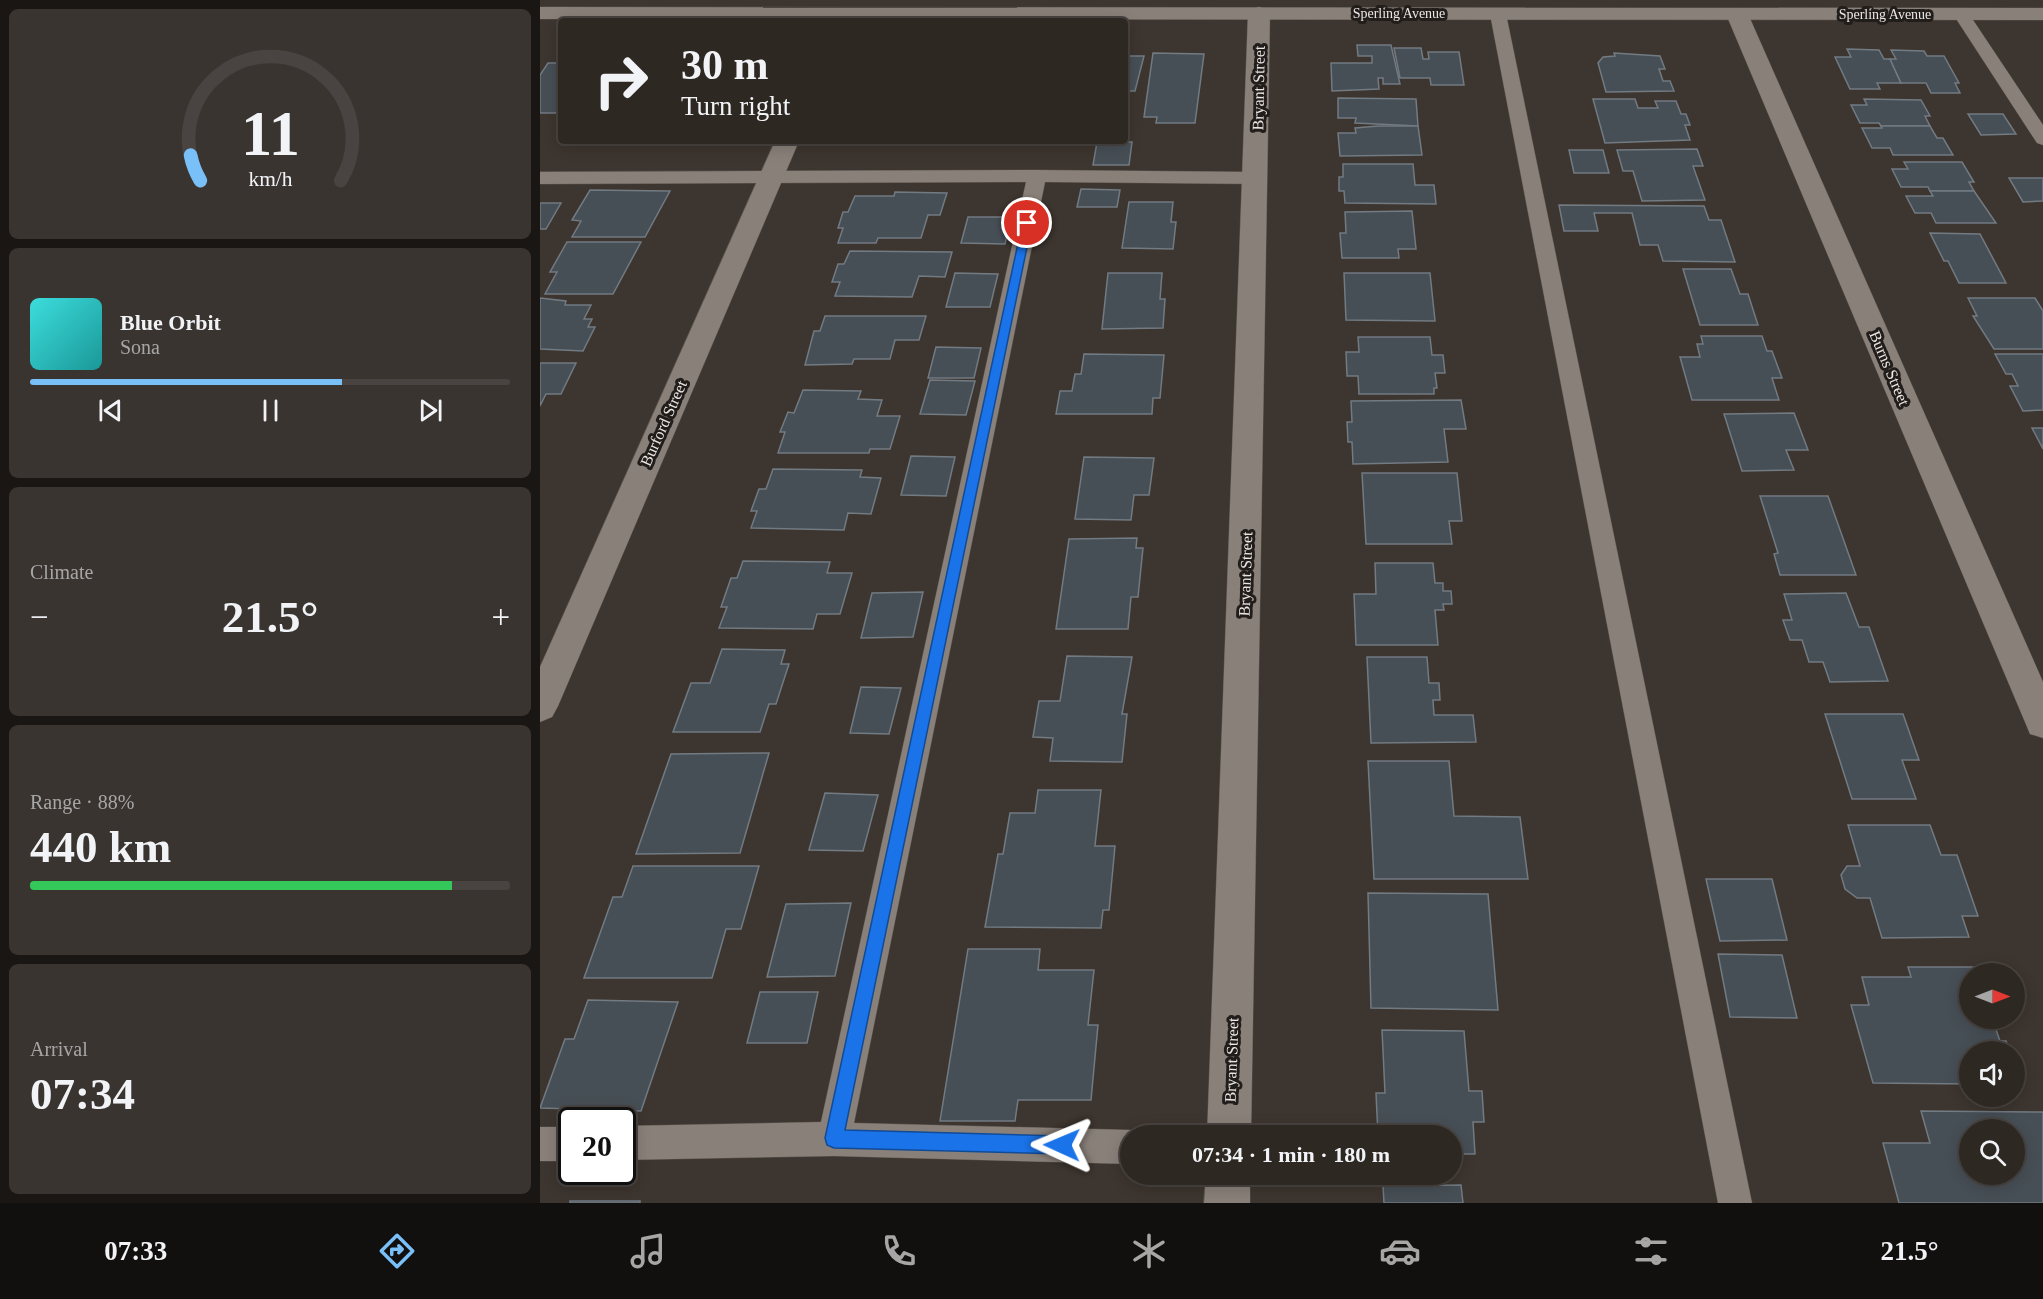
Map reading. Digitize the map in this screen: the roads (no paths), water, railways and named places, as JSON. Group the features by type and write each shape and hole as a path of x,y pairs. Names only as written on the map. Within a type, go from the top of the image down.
{"street":[{"name":"Sperling Avenue","path":"540,13 840,17 1259,13 2043,14"},
{"name":"Bryant Street","path":"1229,1125 1257,178 1259,13"},
{"name":"Burns Street","path":"1737,14 2043,723"},
{"name":"Burford Street","path":"540,706 554,640 786,144"},
{"path":"1227,1203 1228,1185"}],"lane":[{"path":"1498,14 1735,1203"},
{"path":"1961,14 2043,139"},
{"path":"834,1138 1037,176"},
{"path":"540,178 1037,176 1257,178"},
{"path":"636,1143 834,1138 1120,1147"},
{"path":"540,1144 558,1144"}]}
